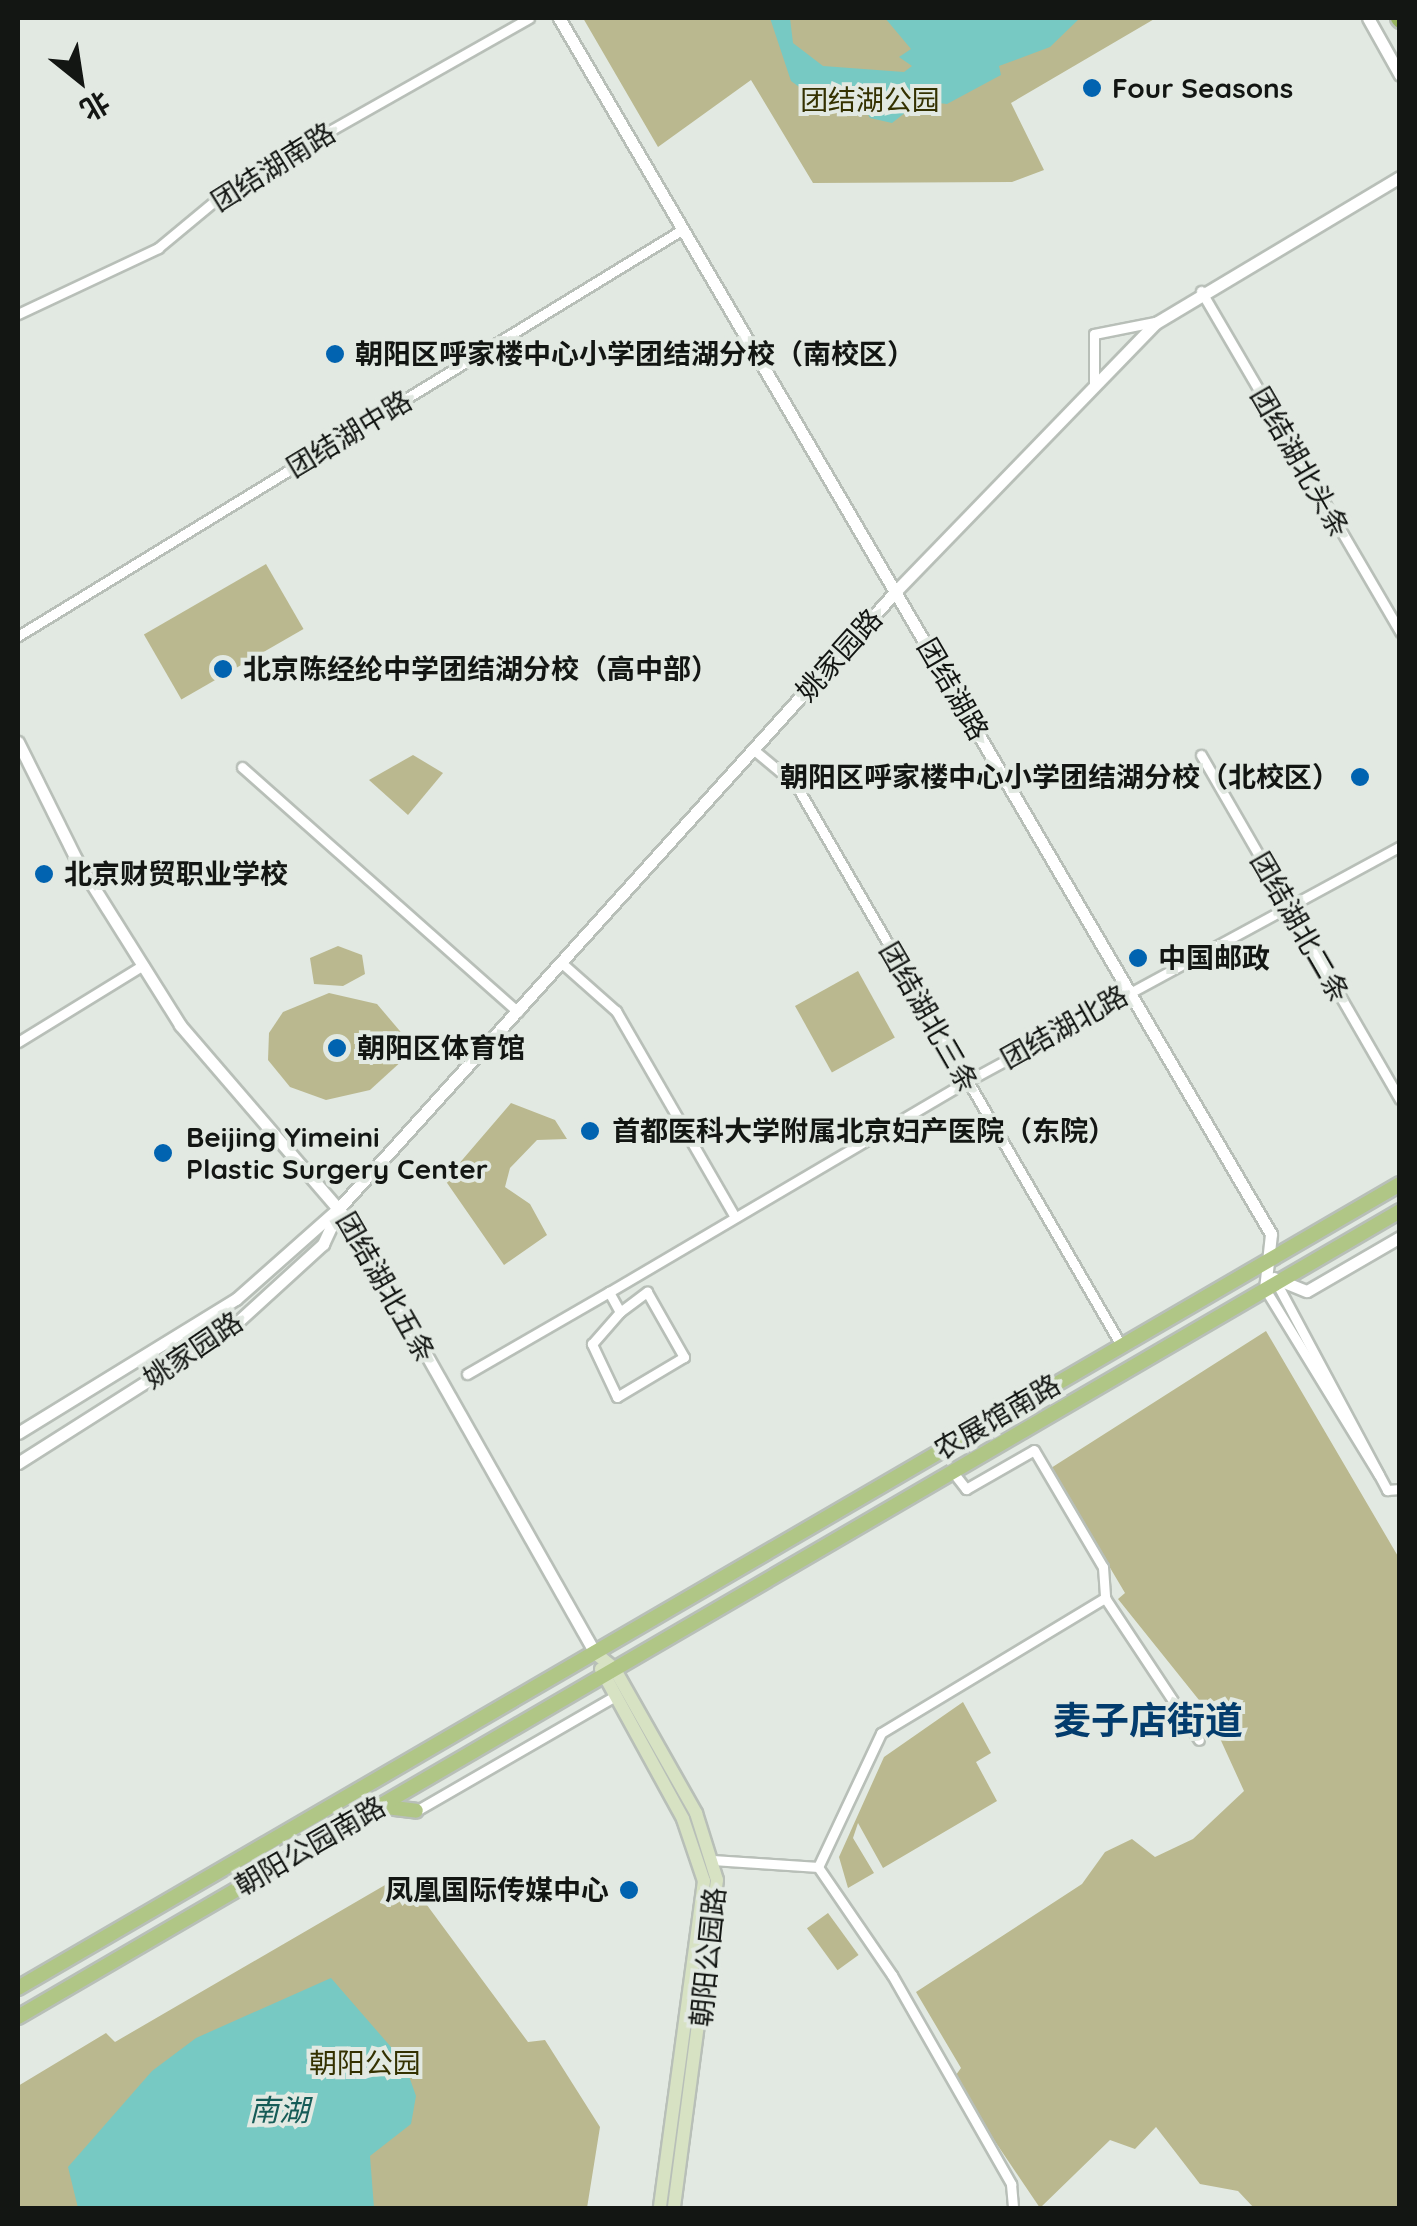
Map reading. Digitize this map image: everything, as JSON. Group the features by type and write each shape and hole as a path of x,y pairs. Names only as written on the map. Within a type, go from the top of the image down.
{"main road":[{"name":"农展馆南路","path":"594,1652 1400,1184"},
{"name":"农展馆南路","path":"608,1671 1400,1211"},
{"path":"594,1652 608,1671"},
{"name":"朝阳公园南路","path":"18,1988 594,1652"},
{"name":"朝阳公园南路","path":"18,2017 608,1671"},
{"name":"朝阳公园路","path":"608,1671 616,1696 683,1819 704,1881 660,2208"},
{"name":"朝阳公园路","path":"608,1671 713,1860 717,1914 674,2208"},
{"path":"377,1806 416,1811"}],"street":[{"name":"团结湖南路","path":"18,314 158,248 234,185 529,18"},
{"name":"团结湖路","path":"559,18 680,231 896,591 1271,1234 1266,1261 1271,1286"},
{"path":"1368,18 1400,75"},
{"name":"姚家园路","path":"18,1433 236,1299 340,1207 896,591 1159,321 1202,291 1400,177"},
{"name":"团结湖中路","path":"18,636 680,231"},
{"name":"团结湖北头条","path":"1202,291 1400,632"},
{"path":"1094,385 1094,334 1159,321"},
{"name":"团结湖北五条","path":"18,742 142,965 180,1025 340,1207 594,1652"},
{"name":"团结湖北三条","path":"754,750 796,785 1121,1345"},
{"name":"团结湖北二条","path":"1202,755 1400,1099"},
{"path":"242,767 518,1012"},
{"name":"团结湖北路","path":"467,1374 966,1082 1400,846"},
{"path":"563,964 616,1011 734,1215"},
{"path":"18,1042 142,965"},
{"name":"姚家园路","path":"18,1463 231,1328 323,1244 340,1207"},
{"path":"1271,1286 1307,1291 1400,1237"},
{"path":"1271,1286 1387,1490 1400,1489"},
{"path":"609,1292 620,1312"},
{"path":"647,1292 684,1356 618,1397 592,1344 620,1312 647,1292"},
{"path":"952,1472 966,1489 1034,1450 1103,1567 1105,1598 1199,1740"},
{"path":"818,1867 881,1733 1105,1598"},
{"path":"416,1811 616,1696"},
{"path":"713,1860 818,1867"},
{"path":"818,1867 1011,2184 1013,2208"}],"green space":[{"name":"团结湖公园","path":"583,18 1156,18 1011,103 1044,170 1012,182 813,183 751,80 658,147"},
{"path":"266,564 304,629 181,699 144,634"},
{"path":"413,755 443,773 408,815 369,780"},
{"path":"338,946 362,955 365,974 343,986 314,984 310,958"},
{"path":"858,971 895,1037 832,1072 795,1006"},
{"name":"朝阳区体育馆","path":"329,993 377,1004 405,1037 404,1059 370,1090 326,1100 290,1087 268,1060 269,1033 283,1012"},
{"path":"511,1103 555,1120 567,1139 537,1140 510,1168 505,1187 530,1204 547,1235 504,1265 445,1180"},
{"path":"1266,1331 1399,1558 1399,2208 1254,2208 1238,2191 1200,2184 1156,2127 1135,2149 1110,2140 1040,2208 953,2079 961,2068 916,1992 1082,1884 1105,1852 1132,1839 1155,1857 1193,1839 1244,1791 1207,1710 1118,1599 1125,1593 1051,1468"},
{"path":"963,1702 991,1753 976,1762 997,1801 883,1868 858,1823 853,1838 874,1873 848,1888 839,1857 884,1757"},
{"name":"朝阳公园","path":"404,1874 528,2042 545,2040 600,2127 587,2208 18,2208 18,2086 106,2033 115,2042"},
{"path":"828,1913 859,1955 838,1970 807,1928"}],"water":[{"path":"770,18 790,18 793,43 823,66 904,72 912,66 899,57 911,49 885,18 1080,18 1050,47 999,66 1001,75 947,104 920,101 892,123 870,118 858,97 824,105 791,81"},
{"name":"南湖","path":"331,1978 404,2062 416,2096 411,2124 370,2156 374,2208 78,2208 68,2167 152,2071 196,2038"}],"place":[{"name":"Four Seasons","path":"1092,88"},
{"name":"朝阳区呼家楼中心小学团结湖分校（南校区）","path":"335,354"},
{"name":"北京陈经纶中学团结湖分校（高中部）","path":"223,669"},
{"name":"朝阳区呼家楼中心小学团结湖分校（北校区）","path":"1360,777"},
{"name":"北京财贸职业学校","path":"44,874"},
{"name":"中国邮政","path":"1138,958"},
{"name":"朝阳区体育馆","path":"337,1048"},
{"name":"首都医科大学附属北京妇产医院（东院）","path":"590,1131"},
{"name":"Beijing Yimeini Plastic Surgery Center","path":"163,1153"},
{"name":"凤凰国际传媒中心","path":"629,1890"}],"district":[{"name":"麦子店街道","path":"1148,1721"}]}
